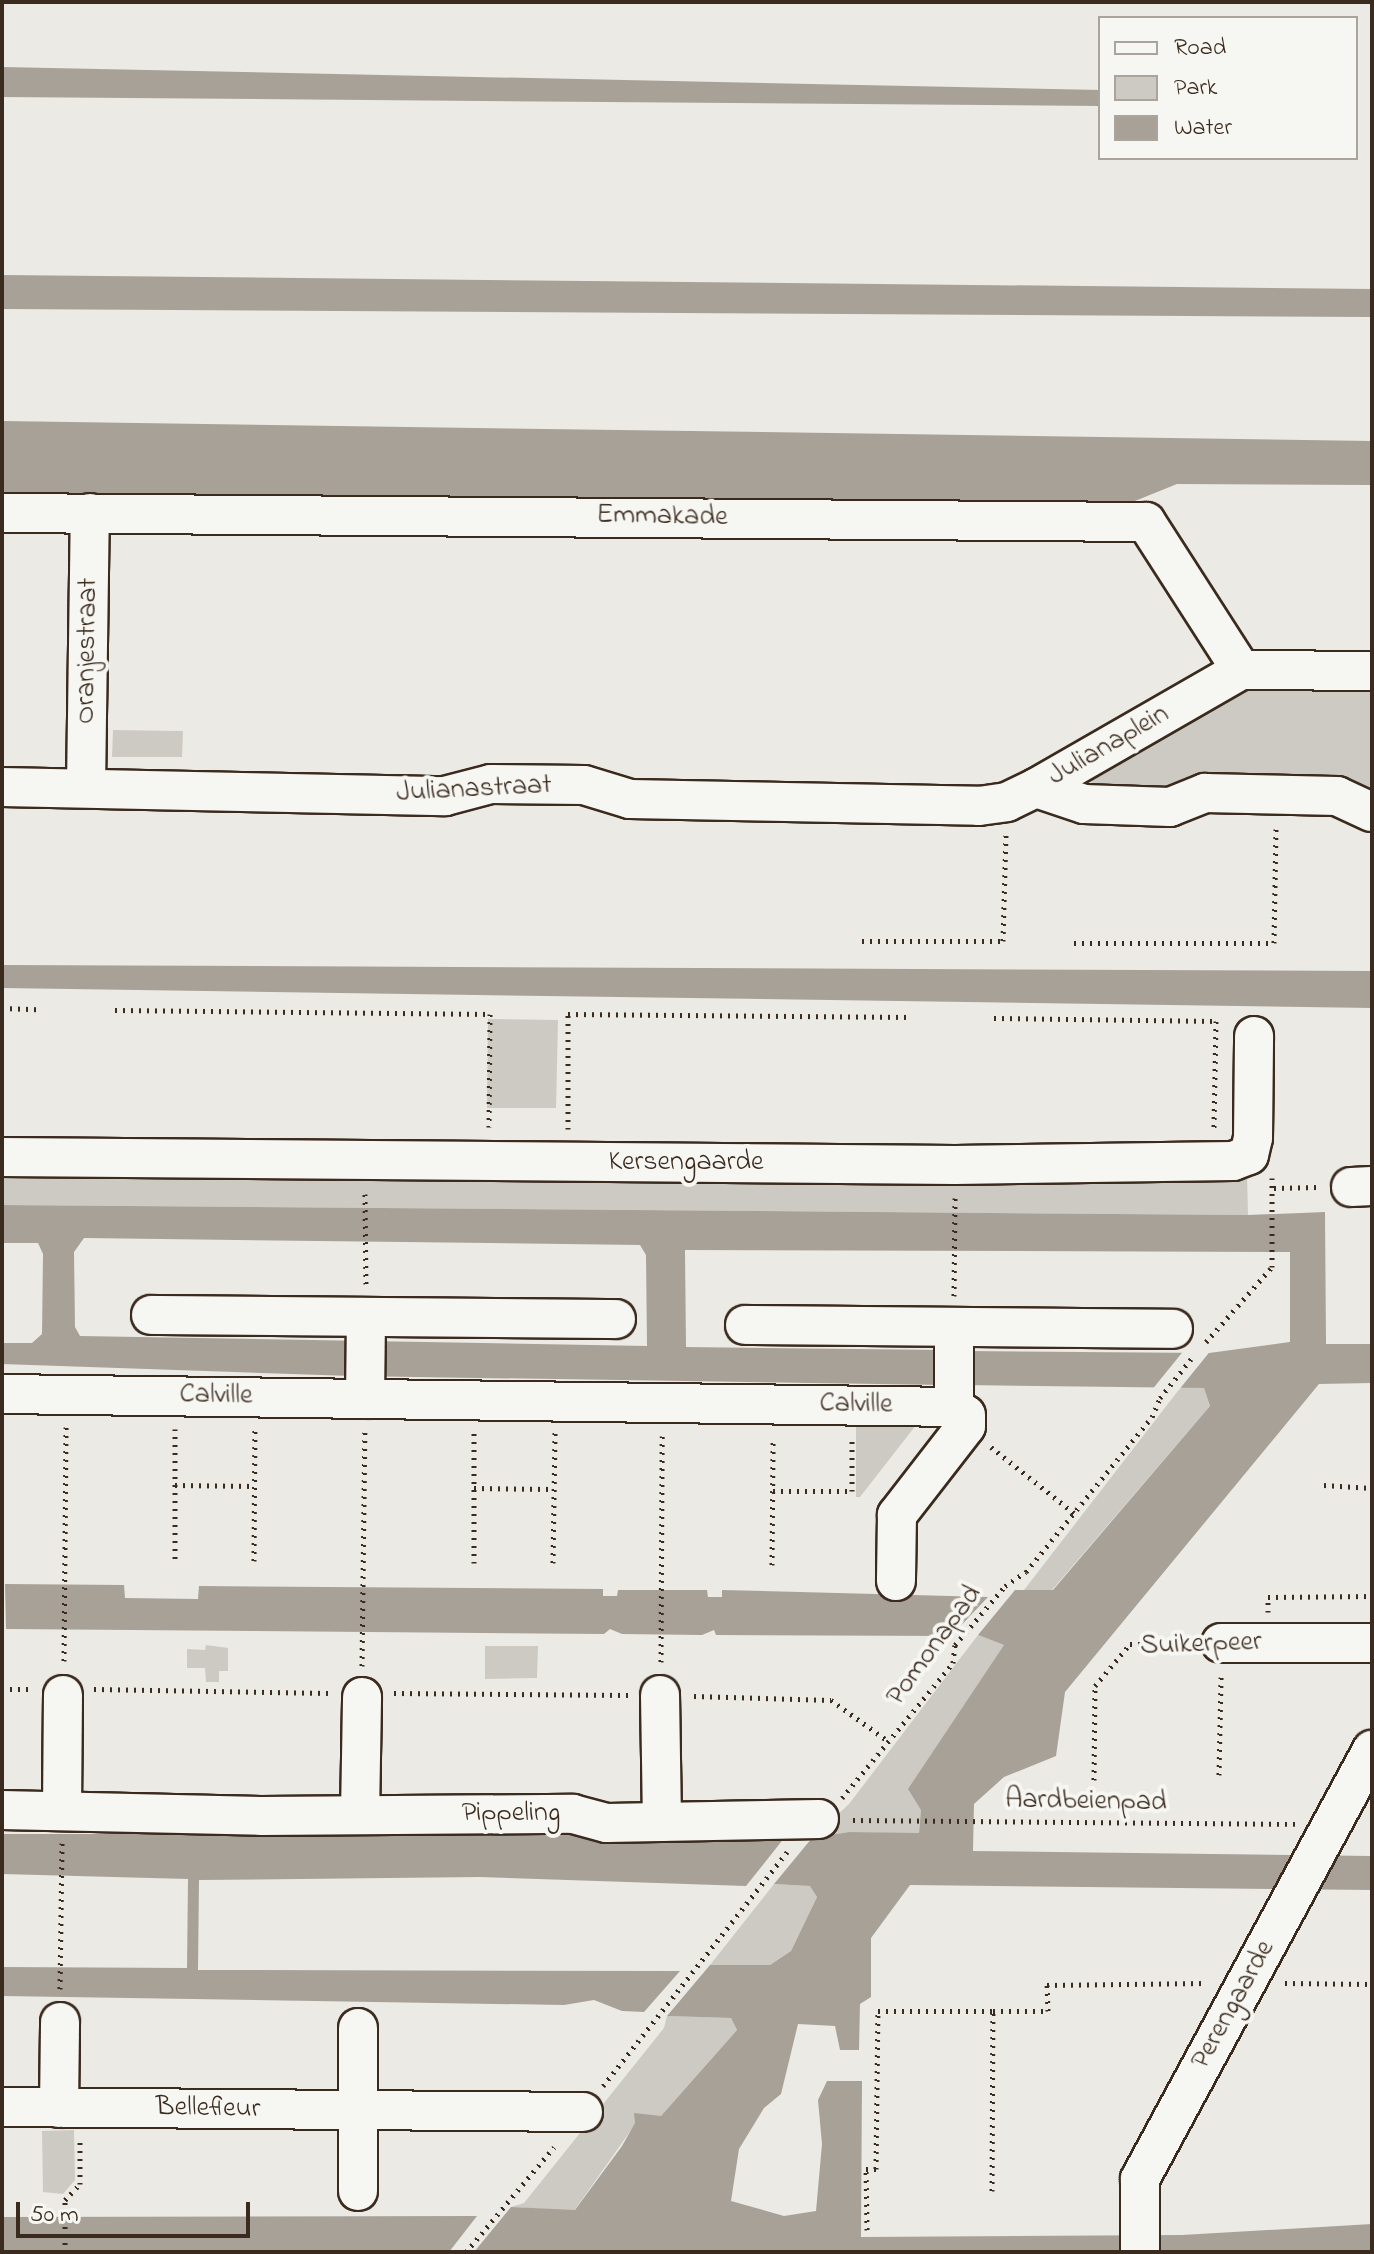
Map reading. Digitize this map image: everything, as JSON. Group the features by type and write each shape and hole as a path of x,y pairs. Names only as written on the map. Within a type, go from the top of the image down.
{"street":[{"name":"Emmakade","path":"2,513 1146,522 1241,670"},
{"name":"Oranjestraat","path":"86,788 90,513"},
{"path":"1241,670 1372,671"},
{"name":"Julianaplein","path":"1036,788 1241,670"},
{"name":"Julianastraat","path":"2,787 445,796 491,784 584,785 630,799 997,803 1036,788"},
{"name":"Julianaplein","path":"1036,788 1084,804 1170,807 1205,793 1337,796 1372,812"},
{"name":"Kersengaarde","path":"2,1157 488,1162 1213,1162 1249,1155 1253,1138 1254,1036"},
{"path":"151,1315 366,1326 616,1319"},
{"path":"745,1325 954,1336 1190,1343"},
{"path":"365,1389 366,1326"},
{"path":"896,1581 897,1515 958,1407 954,1336"},
{"name":"Calville","path":"2,1394 255,1397 365,1389 475,1400 958,1407"},
{"name":"Suikerpeer","path":"1221,1643 1372,1643"},
{"path":"62,1819 64,1691"},
{"path":"357,1694 360,1815"},
{"path":"660,1695 662,1822"},
{"path":"1363,1783 1372,1750"},
{"name":"Perengaarde","path":"1140,2241 1140,2179 1329,1830 1363,1783"},
{"name":"Pippeling","path":"2,1810 62,1819 573,1814 607,1823 820,1824"},
{"path":"60,2007 69,2108"},
{"path":"358,2028 358,2191"},
{"name":"Bellefleur","path":"2,2107 583,2112"}],"path":[{"path":"1074,943 1274,943 1277,795"},
{"path":"862,941 1003,941 1006,832 996,832 997,803"},
{"path":"2,1008 37,1009"},
{"path":"115,1010 490,1014 488,1162"},
{"path":"567,1162 568,1014 912,1017"},
{"path":"994,1018 1216,1021 1213,1162"},
{"path":"1274,1188 1361,1186"},
{"path":"365,1199 365,1253"},
{"path":"954,1268 955,1204"},
{"name":"Pomonapad","path":"654,2021 756,1892 820,1824 953,1663 955,1645 1005,1586 1026,1572 1152,1417 1190,1343 1272,1267 1270,1209"},
{"path":"362,1646 365,1389"},
{"path":"64,1629 66,1394"},
{"path":"175,1396 175,1560"},
{"path":"254,1561 255,1397"},
{"path":"474,1563 475,1400"},
{"path":"553,1563 555,1401"},
{"path":"661,1642 663,1403"},
{"path":"772,1565 773,1404"},
{"path":"773,1491 852,1491 853,1405"},
{"path":"958,1407 1074,1513"},
{"path":"175,1485 254,1486"},
{"path":"1324,1485 1372,1488"},
{"path":"474,1488 515,1486 554,1489"},
{"name":"Suikerpeer","path":"1094,1780 1095,1686 1130,1644 1221,1643"},
{"path":"2,1689 660,1695 831,1700 888,1741"},
{"path":"60,2007 62,1819"},
{"name":"Aardbeienpad","path":"820,1824 985,1821 1329,1830"},
{"path":"867,2230 866,2169 876,2169 878,2011 1048,2011 1047,1985 1372,1984"},
{"path":"992,2191 993,2011"},
{"path":"65,2252 65,2200 80,2184 69,2108"},
{"path":"466,2252 501,2209"}],"green space":[{"path":"1242,690 1372,690 1372,792 1332,774 1205,774 1154,791 1092,792 1091,771"},
{"path":"113,730 183,731 182,757 112,757"},
{"path":"488,1019 558,1020 556,1108 487,1108"},
{"path":"2,1167 1247,1173 1248,1215 2,1205"},
{"path":"1181,1387 1204,1388 1210,1406 1052,1590 1024,1590"},
{"path":"856,1420 920,1420 860,1497 856,1497"},
{"path":"978,1635 1004,1645 975,1693 921,1810 919,1834 849,1832 812,1838 849,1804"},
{"path":"206,1645 228,1648 228,1671 219,1671 219,1682 206,1682 205,1668 187,1668 187,1649 205,1650"},
{"path":"485,1646 538,1646 537,1678 485,1679"},
{"path":"774,1884 811,1886 817,1897 791,1951 770,1965 710,1965"},
{"path":"667,2016 731,2018 737,2030 661,2116 636,2123 574,2211 511,2207 524,2203 664,2028"},
{"path":"74,2130 75,2180 63,2194 43,2192 42,2131"}],"water":[{"path":"2,67 1098,90 1098,106 2,97"},
{"path":"2,275 1372,289 1372,317 2,309"},
{"path":"2,421 1372,441 1372,485 1177,484 1120,507 2,496"},
{"path":"2,965 1372,971 1372,1008 2,988"},
{"path":"2,1205 1248,1215 1325,1212 1326,1344 1372,1344 1372,1383 1319,1384 1065,1692 1056,1756 1004,1777 974,1804 973,1851 1372,1856 1372,1890 910,1885 871,1938 871,1997 860,2004 859,2050 840,2050 835,2026 798,2024 781,2094 764,2108 739,2149 731,2201 784,2216 816,2211 822,2144 818,2100 827,2081 862,2081 861,2237 1182,2235 1372,2224 1372,2252 474,2252 511,2207 575,2210 622,2146 635,2123 634,2113 661,2116 737,2030 731,2018 667,2016 710,1965 770,1965 791,1951 817,1897 810,1886 774,1884 812,1838 849,1832 919,1833 921,1810 908,1789 1004,1645 978,1635 1015,1590 1053,1590 1210,1406 1204,1388 964,1385 964,1351 1209,1353 1290,1342 1290,1252 685,1250 686,1347 944,1350 944,1385 352,1376 2,1364 2,1343 32,1343 42,1334 43,1254 38,1243 2,1243","holes":["84,1238 640,1245 646,1255 647,1346 80,1336 75,1327 74,1252"]},
{"path":"5,1584 124,1585 125,1598 198,1599 199,1586 603,1589 603,1596 617,1596 618,1590 707,1590 708,1597 722,1597 722,1590 988,1597 951,1636 716,1635 714,1630 702,1635 622,1634 610,1629 604,1634 6,1629"},
{"path":"2,1834 663,1834 785,1837 746,1886 479,1877 199,1880 198,1970 680,1971 644,2012 622,2011 594,2000 564,2005 2,1996 2,1967 187,1968 188,1879 2,1874"},
{"path":"477,2216 449,2252 2,2252 2,2217"}],"pier":[{"path":"1185,1349 1212,1349 1178,1391 1151,1391"}]}
